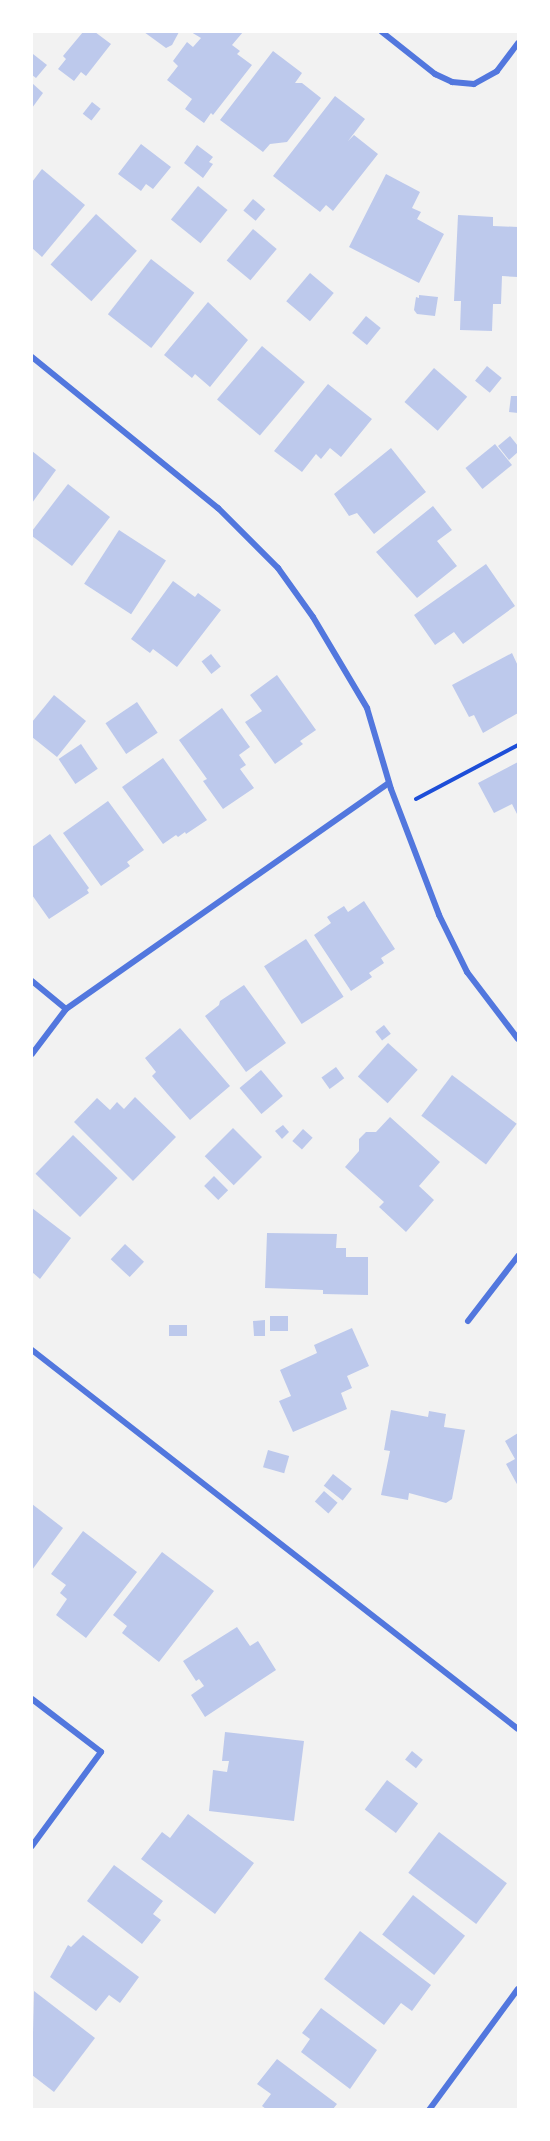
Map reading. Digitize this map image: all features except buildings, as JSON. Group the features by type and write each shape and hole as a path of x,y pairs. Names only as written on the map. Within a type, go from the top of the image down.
{"street":[{"path":"382,32 435,74 452,81 474,84 497,71 519,43"},
{"path":"32,357 218,508 278,568 313,617 367,708 389,783 439,915 467,972 519,1039"},
{"path":"32,1054 66,1009 389,783"},
{"path":"32,981 66,1009"},
{"path":"468,1321 519,1256"},
{"path":"32,1350 519,1729"},
{"path":"32,1699 101,1752 32,1846"},
{"path":"429,2109 519,1989"}],"path":[{"path":"399,808 519,745"}]}
